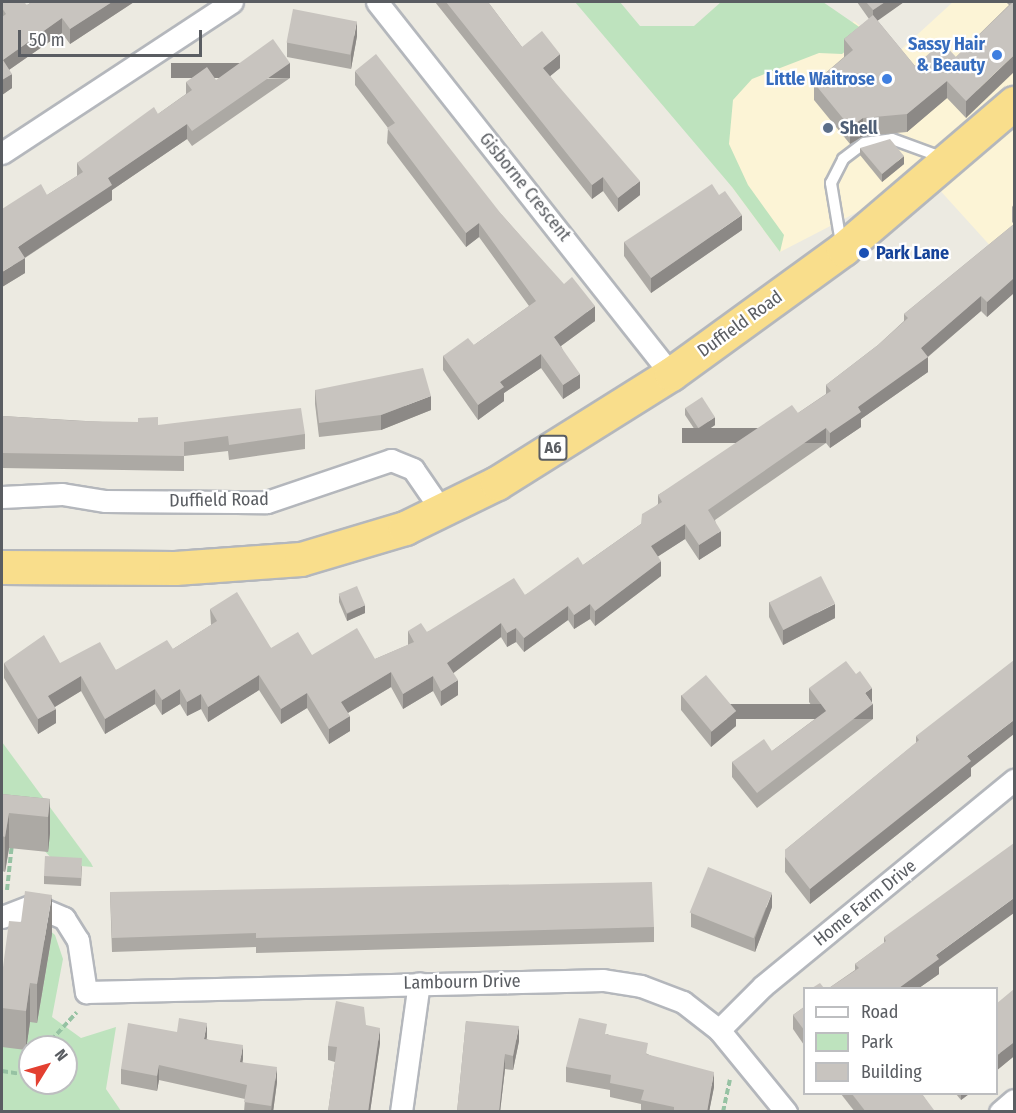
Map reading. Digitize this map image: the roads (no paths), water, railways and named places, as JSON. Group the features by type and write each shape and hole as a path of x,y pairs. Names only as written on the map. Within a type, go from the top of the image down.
{"highway":[{"name":"Duffield Road","path":"2,567 175,568 301,559 345,549 442,511 497,483 671,374 843,249 951,161 1014,103"}],"street":[{"path":"2,153 232,2"},
{"name":"Gisborne Crescent","path":"377,2 671,374"},
{"name":"Duffield Road","path":"2,497 62,494 105,501 267,502 391,460 413,469 442,511"},
{"name":"Home Farm Drive","path":"719,1029 763,986 1014,780"},
{"name":"Lambourn Drive","path":"3,916 33,905 64,918 78,940 86,992 603,980 683,1002 719,1029 786,1112"},
{"path":"401,1112 419,983"},
{"path":"1000,1112 1014,1100"}],"lane":[{"path":"843,249 831,183 843,159 864,143 892,139 951,161"}],"place":[{"name":"Sassy Hair & Beauty","path":"997,55"},
{"name":"Little Waitrose","path":"887,79"},
{"name":"Shell","path":"828,128"},
{"name":"Park Lane","path":"864,253"}]}
